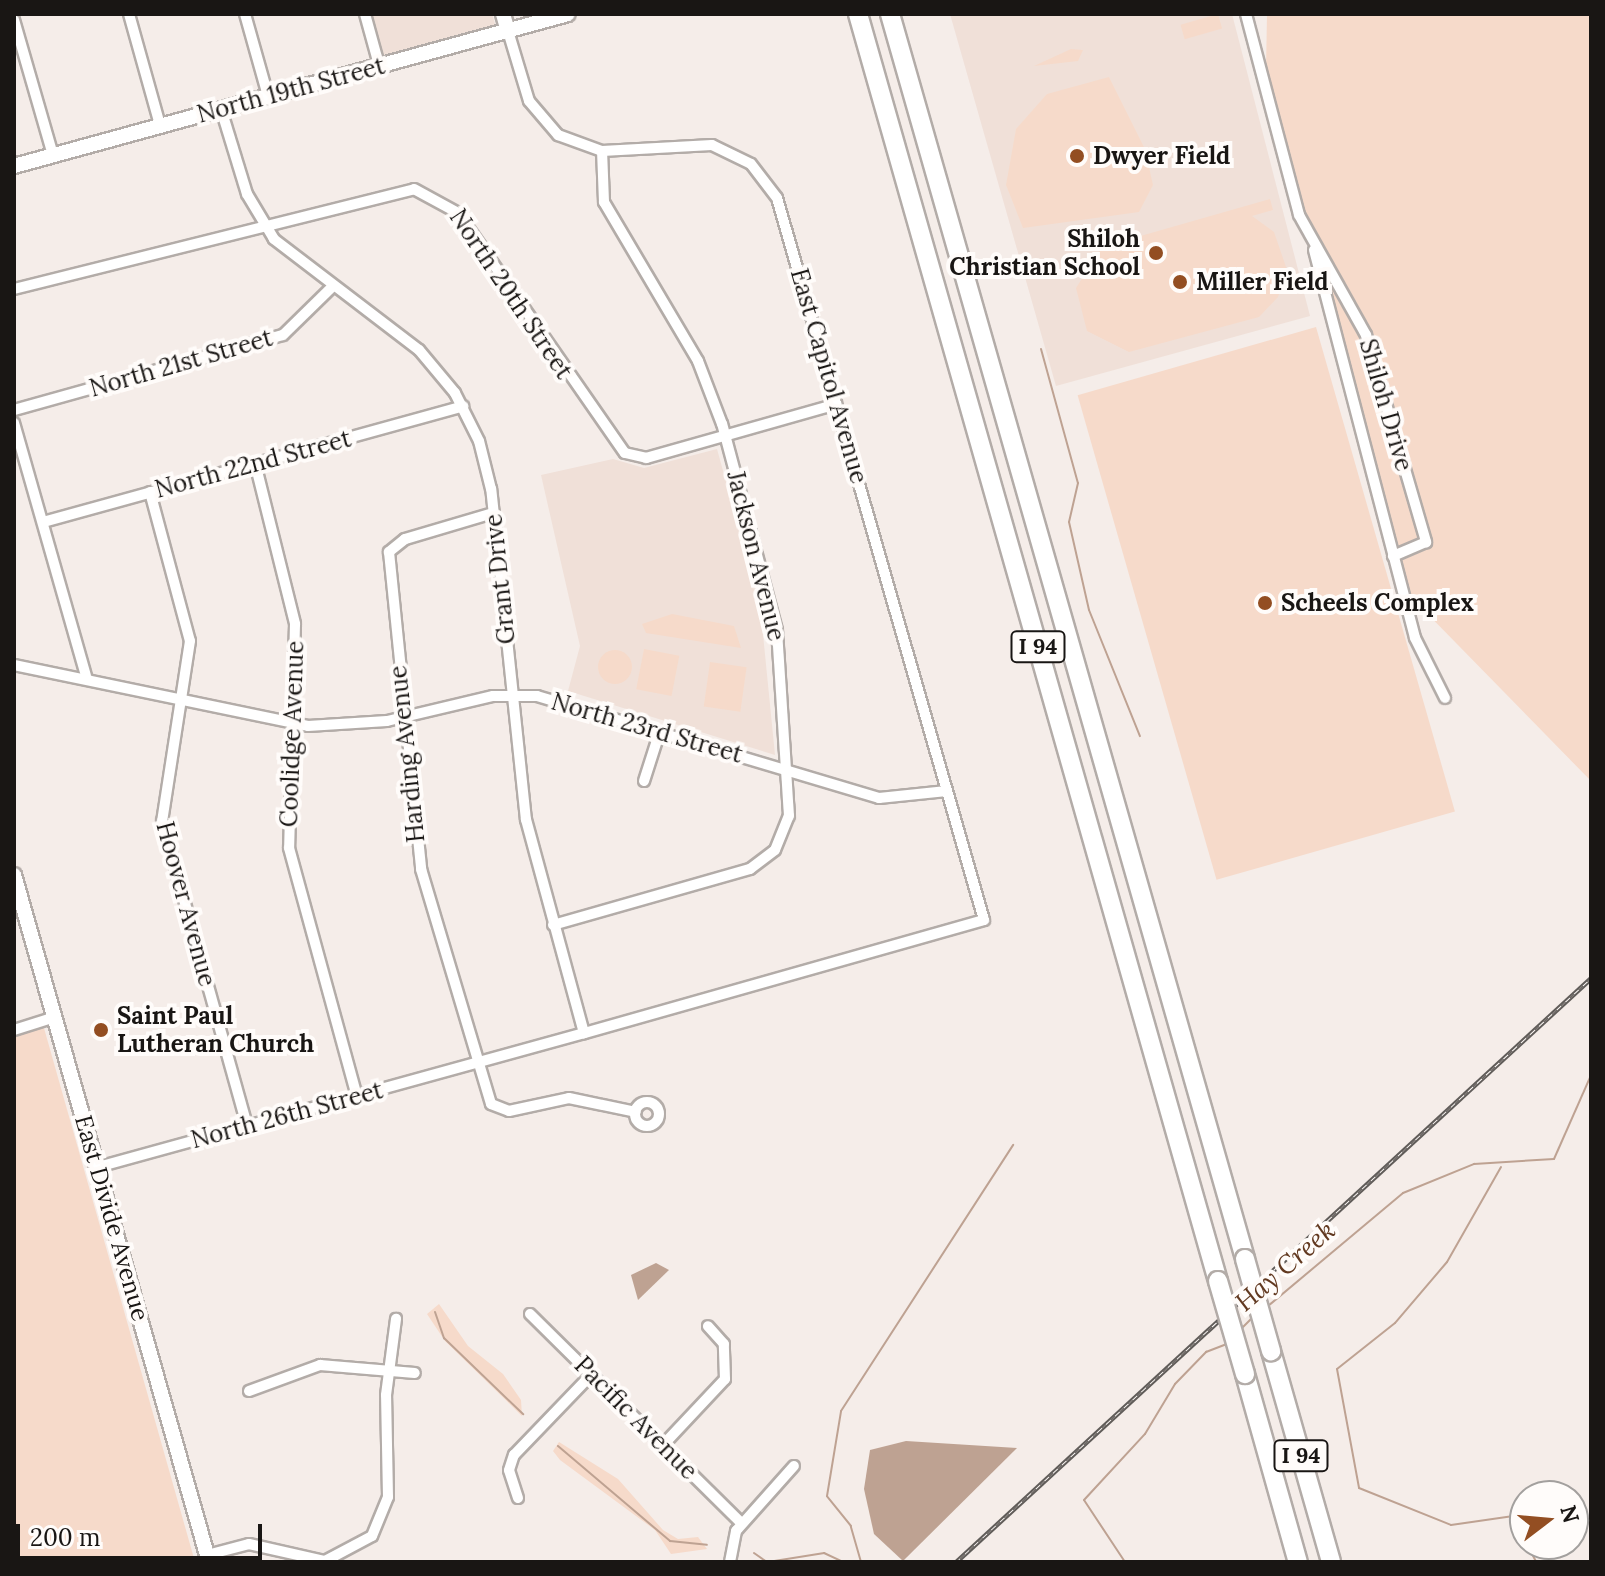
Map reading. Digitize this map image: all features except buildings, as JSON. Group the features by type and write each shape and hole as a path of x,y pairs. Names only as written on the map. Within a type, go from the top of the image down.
{"highway":[{"name":"I 94","path":"858,14 1298,1562"},
{"name":"I 94","path":"890,14 1331,1562"}],"street":[{"path":"129,14 160,125"},
{"path":"245,14 268,96"},
{"path":"365,14 379,65"},
{"name":"East Capitol Avenue","path":"503,14 539,117 566,139 602,151 704,144 759,172 781,207 984,920 584,1033"},
{"name":"North 19th Street","path":"14,166 568,14"},
{"name":"Shiloh Drive","path":"1246,14 1313,244 1424,667 1445,698"},
{"path":"14,20 53,155"},
{"name":"Grant Drive","path":"221,109 262,222 288,255 419,350 463,406 483,453 493,513 526,820 584,1033"},
{"name":"Jackson Avenue","path":"553,925 759,864 785,834 787,770 774,616 725,435 698,361 604,202 602,151"},
{"name":"North 20th Street","path":"14,289 262,222 405,190 430,192 458,213 619,449 646,458 837,404"},
{"name":"Shiloh Drive","path":"1313,244 1366,335 1426,542 1393,556"},
{"name":"North 21st Street","path":"14,410 274,338 307,319 331,288"},
{"name":"North 22nd Street","path":"43,522 463,406"},
{"path":"14,423 86,676"},
{"name":"Coolidge Avenue","path":"255,463 294,615 289,848 357,1096"},
{"name":"Hoover Avenue","path":"150,492 189,632 162,821 247,1126"},
{"name":"Harding Avenue","path":"493,513 405,539 389,552 418,856 487,1099 502,1111 569,1098 636,1112"},
{"name":"North 23rd Street","path":"14,665 86,676 293,724 404,718 512,695 660,731 897,801 947,791"},
{"path":"644,781 660,731"},
{"name":"East Divide Avenue","path":"14,875 208,1558"},
{"path":"14,1030 55,1017"},
{"path":"476,1063 584,1033"},
{"name":"North 26th Street","path":"98,1167 476,1063"},
{"name":"Pacific Avenue","path":"530,1314 741,1523"},
{"path":"208,1558 249,1544 292,1559 318,1561 346,1556 382,1522 388,1370 396,1319"},
{"path":"664,1444 725,1379 724,1344 708,1326"},
{"path":"249,1391 312,1366 415,1373"},
{"path":"518,1498 509,1470 514,1455 592,1374"},
{"path":"730,1562 741,1523 794,1466"}],"shaded area":[{"path":"369,14 492,14 496,27 382,59"},
{"name":"Shiloh Christian School","path":"950,14 1232,14 1310,316 1056,386"},
{"path":"1218,14 1222,28 1185,39 1181,25"},
{"path":"1267,14 1591,14 1591,781 1411,597 1266,70"},
{"path":"1071,49 1083,50 1078,61 1034,66"},
{"name":"Dwyer Field","path":"1109,77 1145,149 1153,185 1139,212 1023,228 1006,185 1016,129 1047,94"},
{"path":"1270,199 1273,210 1252,216 1274,232 1287,270 1278,297 1259,317 1129,352 1087,331 1076,288 1102,247"},
{"name":"Scheels Complex","path":"1316,327 1455,811 1217,880 1078,395"},
{"path":"717,449 760,604 775,755 568,691 580,646 541,475 613,459 644,468"},
{"path":"672,614 734,626 741,648 646,633 642,624"},
{"path":"644,649 679,656 672,696 636,689"},
{"path":"615,650 627,655 632,667 627,679 615,684 603,679 598,667 603,655"},
{"path":"710,662 747,667 740,712 704,707"},
{"path":"42,1021 195,1562 14,1562 14,1037"},
{"path":"656,1263 669,1270 638,1300 631,1275"},
{"path":"439,1304 468,1346 503,1374 521,1400 522,1416 445,1341 427,1314"},
{"path":"906,1441 1017,1448 903,1561 874,1534 864,1489 870,1450"},
{"path":"559,1442 618,1479 663,1530 678,1539 698,1537 707,1549 671,1554 655,1530 560,1460 553,1451"}],"waterway":[{"path":"1041,349 1078,483 1069,522 1089,610 1140,736"},
{"name":"Hay Creek","path":"1591,682 1591,694"},
{"name":"Hay Creek","path":"1591,797 1591,810"},
{"name":"Hay Creek","path":"1268,1306 1403,1193 1474,1164 1554,1159 1591,1075"},
{"path":"861,1562 851,1526 827,1496 841,1411 1013,1145"},
{"path":"1501,1167 1447,1262 1395,1323 1337,1369 1359,1488 1451,1525 1509,1517"},
{"path":"435,1312 444,1338 523,1414"},
{"name":"Hay Creek","path":"1241,1329 1253,1317"},
{"name":"Hay Creek","path":"1125,1562 1084,1500 1145,1434 1175,1384 1206,1352 1229,1343"},
{"path":"558,1446 670,1541 707,1545"},
{"path":"754,1553 767,1562"},
{"name":"Hay Creek","path":"768,1562 824,1553 843,1562"}],"railway":[{"path":"956,1562 1591,978"}],"place":[{"name":"Dwyer Field","path":"1077,156"},
{"name":"Shiloh Christian School","path":"1156,253"},
{"name":"Miller Field","path":"1180,282"},
{"name":"Scheels Complex","path":"1265,603"},
{"name":"Saint Paul Lutheran Church","path":"101,1030"}]}
